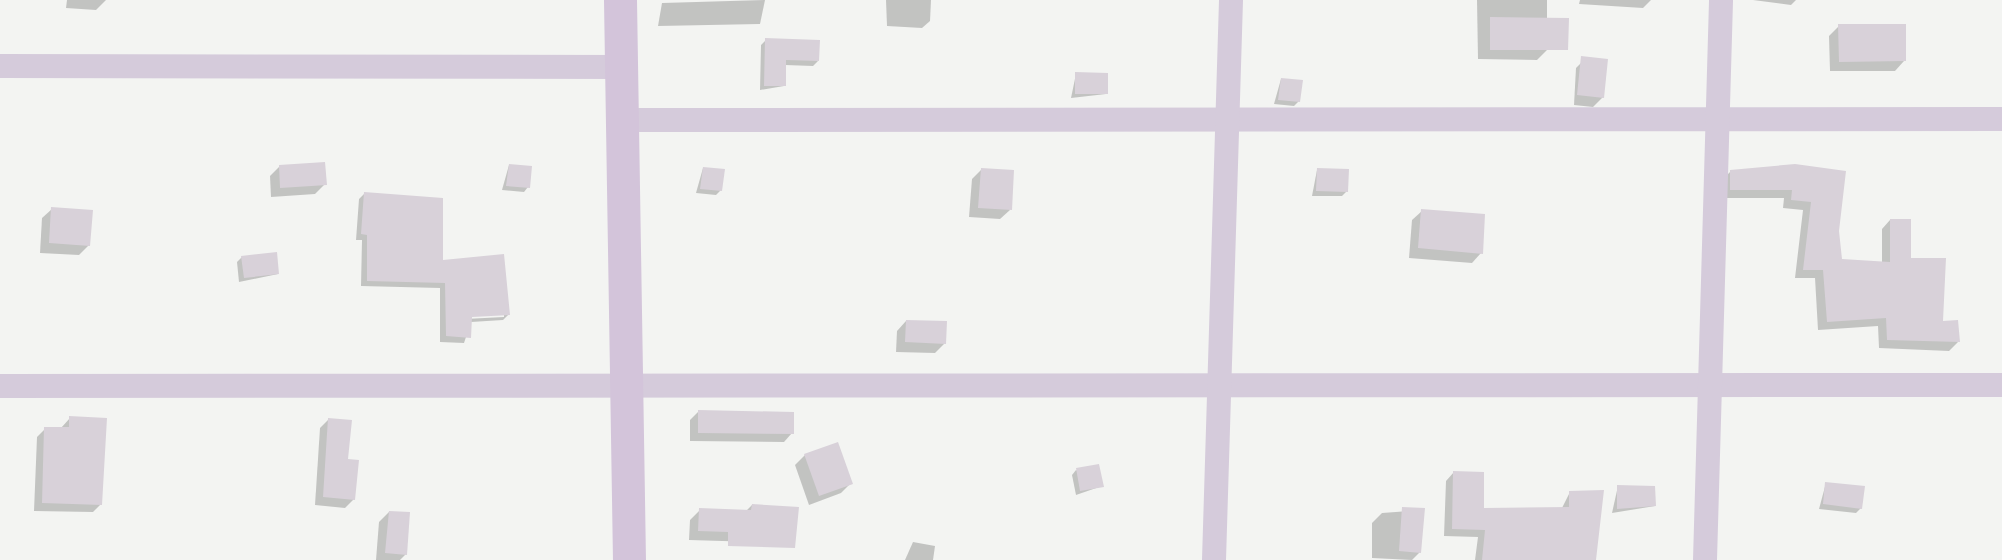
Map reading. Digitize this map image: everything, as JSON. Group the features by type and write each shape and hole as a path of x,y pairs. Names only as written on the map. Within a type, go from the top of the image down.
{"main road":[{"path":"620,0 629,560"}],"street":[{"path":"1214,560 1216,386 1231,0"},
{"path":"1704,560 1721,0"},
{"path":"0,66 621,67"},
{"path":"622,120 2002,119"},
{"path":"0,386 2002,385"}],"building":[{"path":"1490,17 1569,18 1568,50 1490,50"},
{"path":"1838,24 1906,24 1906,61 1839,62"},
{"path":"765,38 820,40 819,61 786,60 786,86 764,86"},
{"path":"1581,56 1608,59 1604,98 1577,95"},
{"path":"1075,72 1108,73 1108,94 1075,94"},
{"path":"1281,78 1303,80 1300,102 1278,100"},
{"path":"325,162 327,185 280,188 279,165"},
{"path":"509,164 532,166 530,188 506,186"},
{"path":"1795,164 1846,171 1839,231 1842,259 1890,262 1890,219 1911,219 1911,258 1946,258 1943,321 1958,320 1960,342 1887,340 1886,318 1827,322 1823,270 1803,270 1811,202 1791,200 1792,190 1730,190 1730,170"},
{"path":"703,167 725,169 722,191 700,189"},
{"path":"981,168 1014,170 1012,210 978,208"},
{"path":"1317,168 1349,169 1348,192 1316,191"},
{"path":"364,192 443,198 443,260 504,254 510,315 472,317 471,338 446,336 445,283 367,281 367,235 361,234"},
{"path":"51,207 93,210 90,246 49,243"},
{"path":"1421,209 1485,214 1483,254 1418,248"},
{"path":"277,252 279,274 244,278 241,256"},
{"path":"906,320 947,321 946,344 905,342"},
{"path":"698,410 794,412 794,434 698,433"},
{"path":"69,416 107,418 102,505 42,503 44,427 69,427"},
{"path":"328,418 352,420 348,459 359,460 355,500 323,497"},
{"path":"838,442 853,484 819,496 804,454"},
{"path":"1099,464 1104,487 1080,491 1076,468"},
{"path":"1453,471 1484,472 1484,508 1569,507 1569,491 1604,490 1596,560 1482,560 1485,530 1452,529"},
{"path":"1825,482 1865,486 1862,509 1823,504"},
{"path":"1617,485 1655,486 1656,506 1617,509"},
{"path":"752,504 799,507 795,548 728,546 728,532 698,531 699,508 751,510"},
{"path":"1402,507 1425,508 1421,553 1399,551"},
{"path":"389,511 410,512 407,555 385,553"}]}
